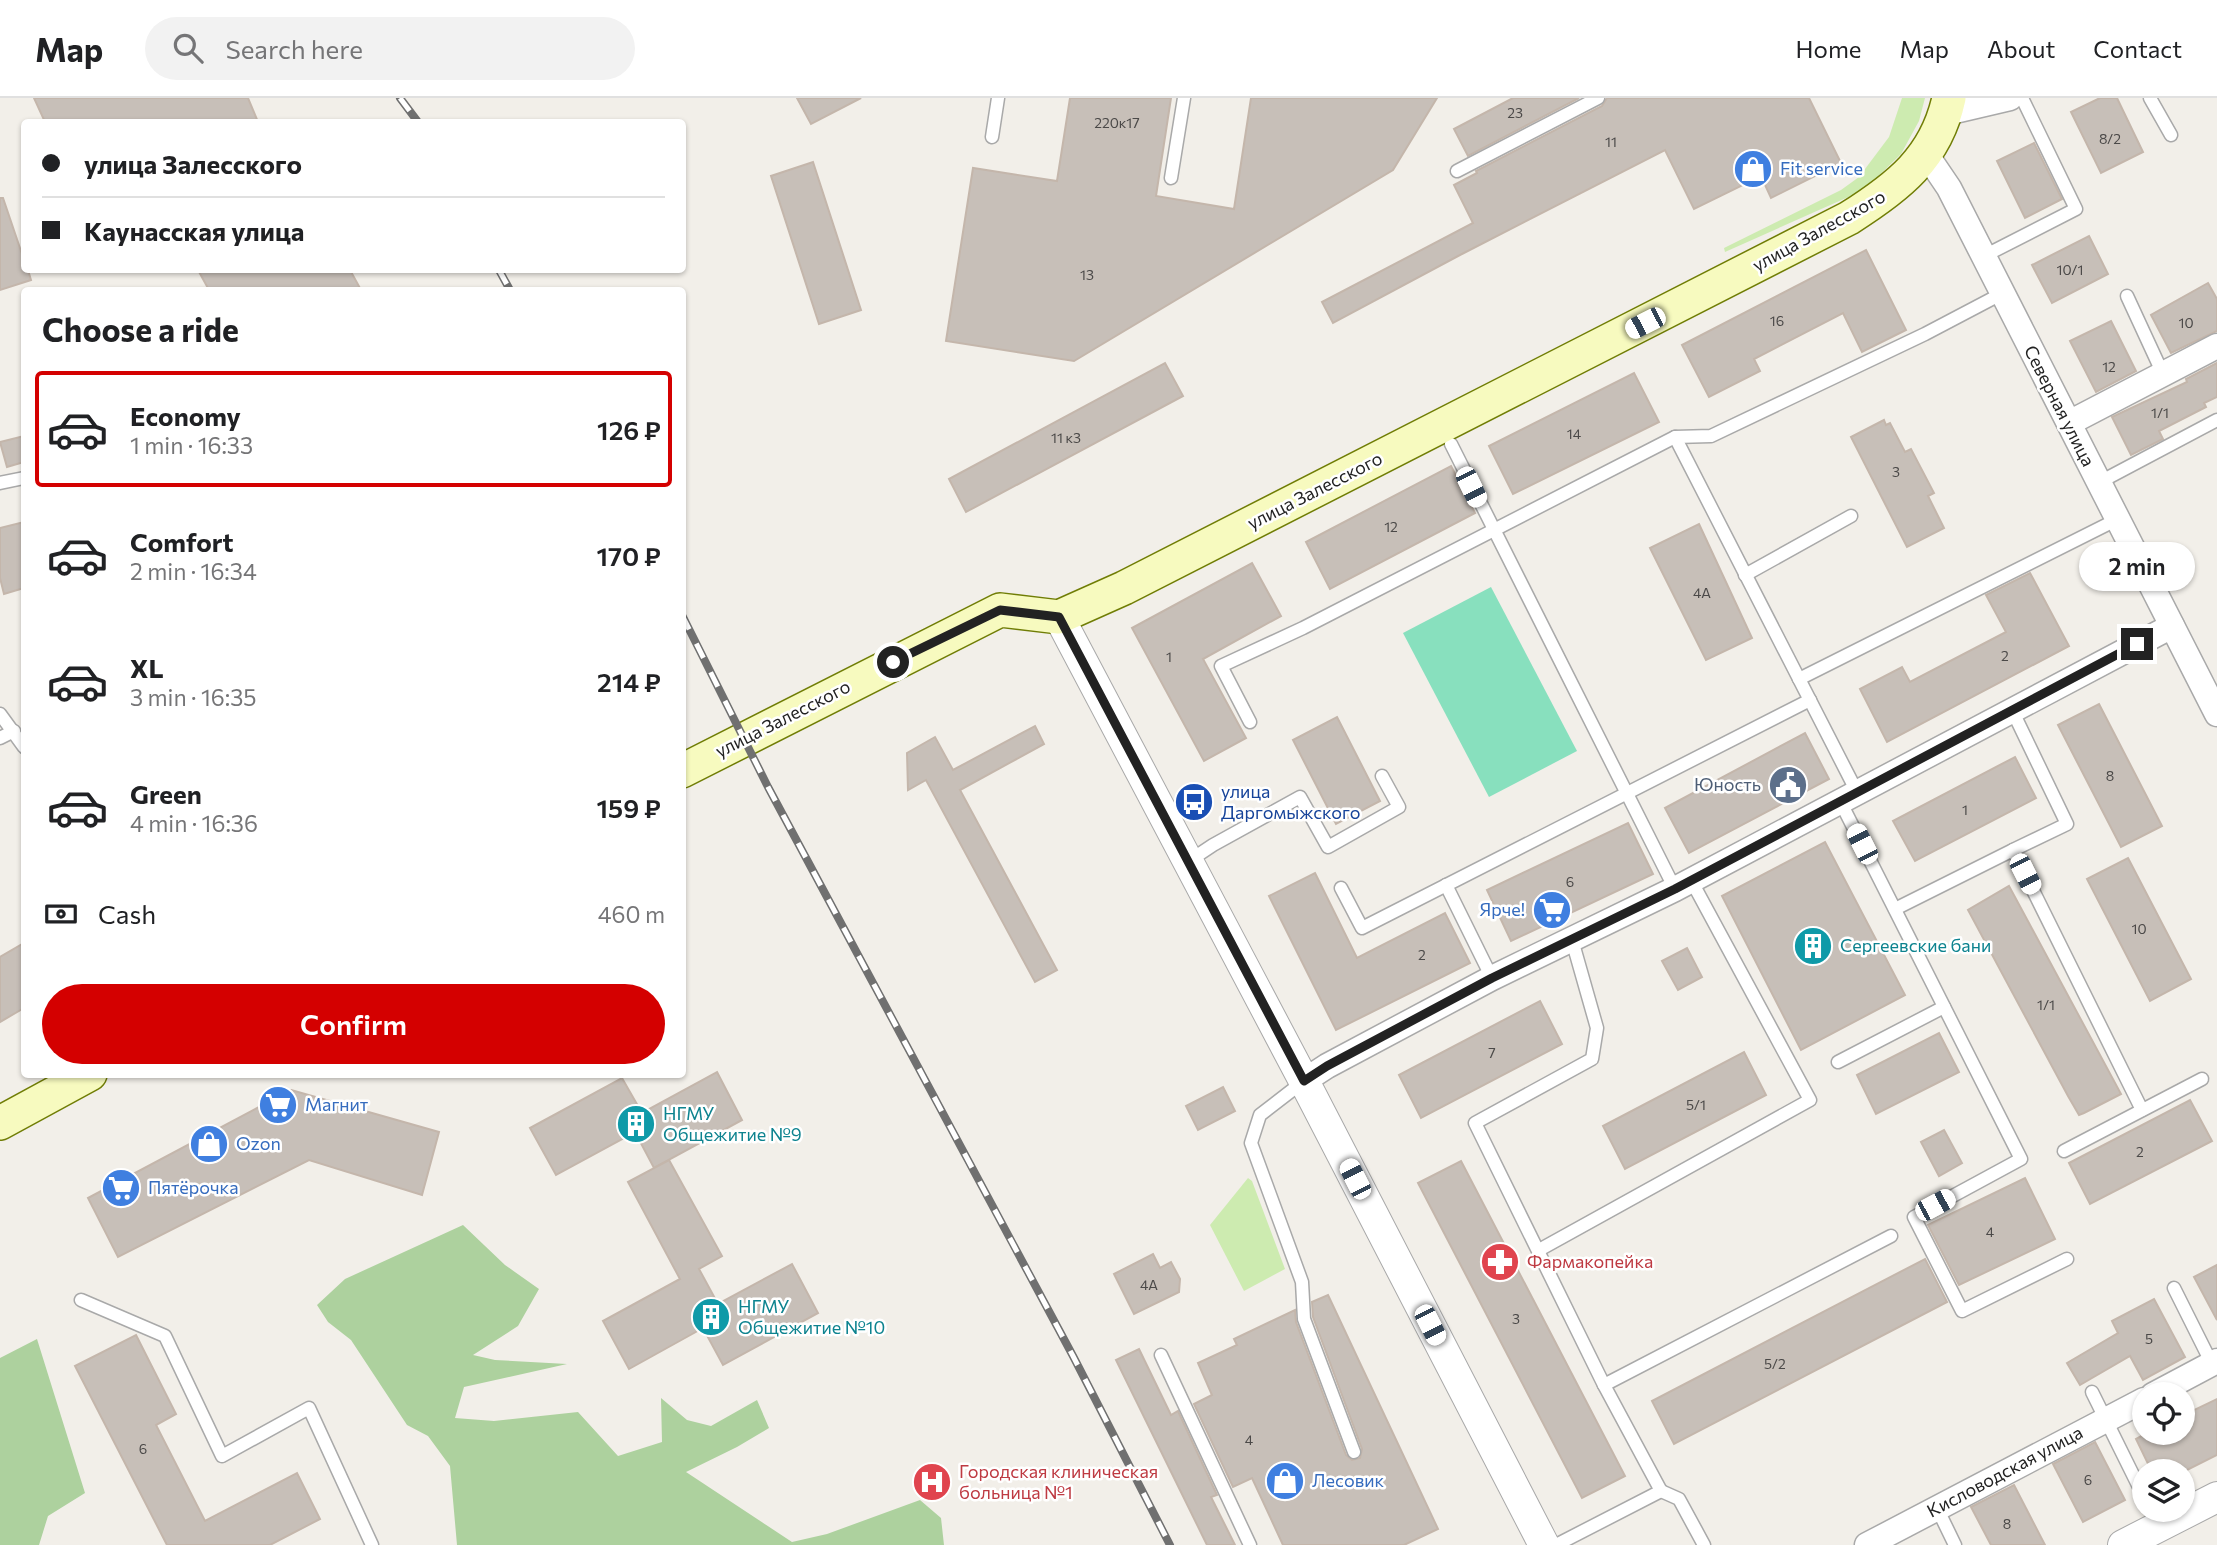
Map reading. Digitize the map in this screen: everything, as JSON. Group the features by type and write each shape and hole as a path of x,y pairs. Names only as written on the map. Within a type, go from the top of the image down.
{"main road":[{"path":"1926,154 1947,106"},
{"name":"улица Залесского","path":"686,769 910,653 1000,610 1059,617 1124,588 1849,218 1898,187 1926,154"},
{"path":"0,1124 83,1078"}],"street":[{"path":"1947,106 2010,98"},
{"name":"Северная улица","path":"1926,154 1949,188 2217,714"},
{"path":"2069,423 2217,346"},
{"path":"1059,617 1304,1081 1544,1545"},
{"path":"1304,1081 1327,1066 1492,978 1683,885 2172,626"},
{"path":"2178,1382 2215,1363"},
{"name":"Кисловодская улица","path":"1867,1545 2132,1406"},
{"path":"2123,1545 2156,1523 2217,1497"}],"lane":[{"path":"992,137 998,98"},
{"path":"1171,178 1184,98"},
{"path":"1457,171 1598,98"},
{"path":"1984,256 2076,209 2022,98"},
{"path":"2150,98 2171,135"},
{"path":"1250,722 1221,666 1303,628 1675,436 1711,436 1925,334 2003,293"},
{"path":"2127,296 2163,374"},
{"path":"2098,483 2217,420"},
{"path":"1675,436 1810,700 1895,909 2021,1159 1914,1217 1962,1311 2067,1259"},
{"path":"1451,444 1625,794 1683,885 1810,1100 1539,1250"},
{"path":"0,483 21,479"},
{"path":"1745,575 1851,516"},
{"path":"1799,679 2118,519"},
{"path":"1341,888 1362,928 1810,700"},
{"path":"1895,909 2067,824 2012,710"},
{"path":"0,714 21,742"},
{"path":"0,738 14,730"},
{"path":"1189,861 1300,797 1328,847 1399,807 1382,776"},
{"path":"2013,850 2143,1110"},
{"path":"1446,885 1492,978"},
{"path":"1572,940 1597,1027 1592,1059 1475,1123 1604,1385 1661,1491 1679,1499 1704,1545"},
{"path":"1838,1062 1944,1007"},
{"path":"2064,1151 2203,1079"},
{"path":"1304,1081 1260,1115 1251,1143 1302,1282 1304,1319 1354,1452"},
{"path":"1604,1385 1891,1236"},
{"path":"2174,1289 2215,1363"},
{"path":"81,1300 165,1336 222,1456 309,1408 372,1545"},
{"path":"1161,1355 1250,1545"},
{"path":"2092,1392 2132,1473"},
{"path":"1556,1545 1661,1491"},
{"path":"1937,1508 1955,1545"}],"green space":[{"path":"1902,98 1925,98 1919,121 1901,154 1864,190 1725,252 1724,248 1841,190 1859,177 1889,137"},
{"path":"1491,587 1577,751 1489,797 1403,633"},
{"path":"1248,1178 1252,1181 1285,1269 1244,1291 1210,1225"},
{"path":"463,1225 505,1265 539,1289 518,1326 473,1355 495,1360 567,1364 464,1387 455,1418 494,1421 578,1412 618,1456 662,1442 661,1398 687,1420 711,1426 757,1400 769,1428 686,1472 792,1542 827,1534 920,1500 941,1518 944,1545 457,1545 450,1466 428,1436 407,1425 351,1340 328,1322 317,1305 345,1279"},
{"path":"37,1339 85,1493 48,1516 39,1545 0,1545 0,1358"}],"building":[{"path":"34,98 248,98 257,119 44,119"},
{"path":"797,98 861,98 811,124"},
{"path":"1070,98 1171,98 1156,196 1234,209 1251,98 1437,98 1393,170 1074,361 946,341 973,168 1057,181"},
{"path":"1513,98 1579,98 1468,156 1454,129"},
{"path":"1607,98 1809,98 1841,163 1771,198 1761,176 1694,209 1665,150 1333,323 1322,302 1473,223 1454,185 1602,106"},
{"path":"2100,98 2117,98 2143,152 2101,173 2071,112"},
{"path":"2034,143 2062,199 2025,218 1997,161"},
{"path":"813,162 861,310 819,324 771,176"},
{"path":"0,198 3,198 21,251 21,273 29,273 31,280 0,290"},
{"path":"2089,236 2108,274 2052,303 2032,265"},
{"path":"1866,250 1906,330 1862,352 1843,313 1754,359 1760,371 1709,397 1682,345"},
{"path":"200,273 352,273 359,287 207,287"},
{"path":"2208,283 2217,299 2217,331 2171,353 2151,315"},
{"path":"2111,321 2136,371 2096,392 2070,341"},
{"path":"1165,363 1183,396 966,512 949,479"},
{"path":"2217,363 2217,397 2204,403 2206,407 2159,431 2163,439 2131,455 2112,417 2187,382 2186,379"},
{"path":"1634,373 1659,422 1513,494 1489,446"},
{"path":"1884,420 1886,425 1890,423 1905,452 1911,449 1934,493 1928,496 1944,528 1907,547 1851,437"},
{"path":"21,437 21,463 7,467 0,442"},
{"path":"1451,466 1475,513 1330,589 1306,542"},
{"path":"21,523 21,589 4,594 0,578 0,528"},
{"path":"1699,524 1752,638 1706,660 1650,548"},
{"path":"1252,563 1281,616 1203,659 1246,738 1204,761 1132,628"},
{"path":"2030,573 2069,646 1887,742 1860,689 1902,667 1910,682 2006,632 1986,595"},
{"path":"2099,704 2162,826 2121,847 2058,725"},
{"path":"1337,717 1380,801 1336,824 1293,740"},
{"path":"1035,726 1044,744 960,790 1057,970 1035,982 926,780 908,790 907,753 935,737 953,770"},
{"path":"1805,733 1829,779 1689,853 1665,808"},
{"path":"2015,757 2036,798 1915,861 1893,821"},
{"path":"1628,823 1653,874 1511,941 1487,890"},
{"name":"Сергеевские бани","path":"1825,842 1905,995 1801,1050 1722,896"},
{"path":"2128,858 2191,979 2150,1001 2087,879"},
{"path":"1315,873 1357,958 1445,913 1470,963 1336,1030 1269,896"},
{"path":"2009,886 2121,1094 2079,1115 1968,910"},
{"path":"21,945 21,1010 0,1022 0,957"},
{"path":"1687,948 1702,977 1678,990 1662,961"},
{"path":"1540,1001 1562,1044 1421,1118 1399,1075"},
{"path":"1939,1033 1959,1072 1876,1114 1857,1075"},
{"path":"1744,1052 1766,1095 1625,1169 1603,1126"},
{"name":"НГМУ Общежитие №9","path":"717,1072 742,1120 654,1168 635,1132 556,1175 530,1128 622,1078 642,1113"},
{"path":"1223,1087 1235,1111 1198,1130 1186,1106"},
{"path":"291,1090 439,1132 422,1195 309,1160 118,1257 88,1198"},
{"path":"2190,1100 2212,1141 2090,1204 2069,1163"},
{"path":"1944,1130 1962,1163 1939,1176 1921,1142"},
{"name":"НГМУ Общежитие №10","path":"669,1160 722,1256 699,1269 718,1304 792,1264 818,1313 723,1365 703,1328 629,1369 603,1321 680,1279 628,1182"},
{"path":"1461,1161 1625,1476 1582,1498 1418,1183"},
{"path":"2025,1178 2055,1239 1959,1285 1928,1225"},
{"path":"1153,1254 1160,1268 1171,1262 1180,1279 1179,1292 1134,1314 1114,1274"},
{"path":"1925,1259 1947,1302 1674,1444 1652,1401"},
{"path":"2217,1265 2217,1320 2194,1277"},
{"path":"1328,1295 1438,1529 1404,1545 1283,1545 1252,1478 1233,1487 1194,1404 1212,1395 1198,1363 1237,1345 1234,1339 1295,1310 1296,1322 1346,1455 1352,1460 1360,1458 1362,1449 1313,1317 1312,1302"},
{"path":"2154,1299 2185,1357 2143,1380 2130,1356 2080,1385 2067,1363 2118,1333 2112,1321"},
{"path":"136,1335 176,1414 156,1425 205,1521 297,1473 320,1519 270,1545 167,1545 75,1366"},
{"path":"1139,1349 1171,1415 1178,1411 1217,1495 1211,1497 1235,1545 1207,1545 1116,1360"},
{"path":"2217,1399 2217,1455 2195,1466 2195,1459 2146,1459 2139,1445 2195,1445 2195,1410"},
{"path":"2095,1442 2125,1500 2083,1522 2053,1464"},
{"path":"2014,1485 2045,1545 1991,1545 1971,1507"}],"railway":[{"path":"400,98 416,119"},
{"path":"501,273 508,287"},
{"path":"686,623 768,787 1073,1356 1170,1545"}],"place":[{"name":"Fit service","path":"1753,169"},
{"name":"Юность","path":"1788,785"},
{"name":"улица Даргомыжского","path":"1194,802"},
{"name":"Ярче!","path":"1552,910"},
{"name":"Сергеевские бани","path":"1813,946"},
{"name":"Магнит","path":"278,1105"},
{"name":"НГМУ Общежитие №9","path":"636,1124"},
{"name":"Ozon","path":"209,1144"},
{"name":"Пятёрочка","path":"121,1188"},
{"name":"Фармакопейка","path":"1500,1262"},
{"name":"НГМУ Общежитие №10","path":"711,1317"},
{"name":"Лесовик","path":"1285,1481"},
{"name":"Городская клиническая больница №1","path":"932,1482"}],"route":[{"path":"893,662 1000,610 1059,617 1304,1081 1327,1066 1492,978 1675,889 2137,644"}]}
